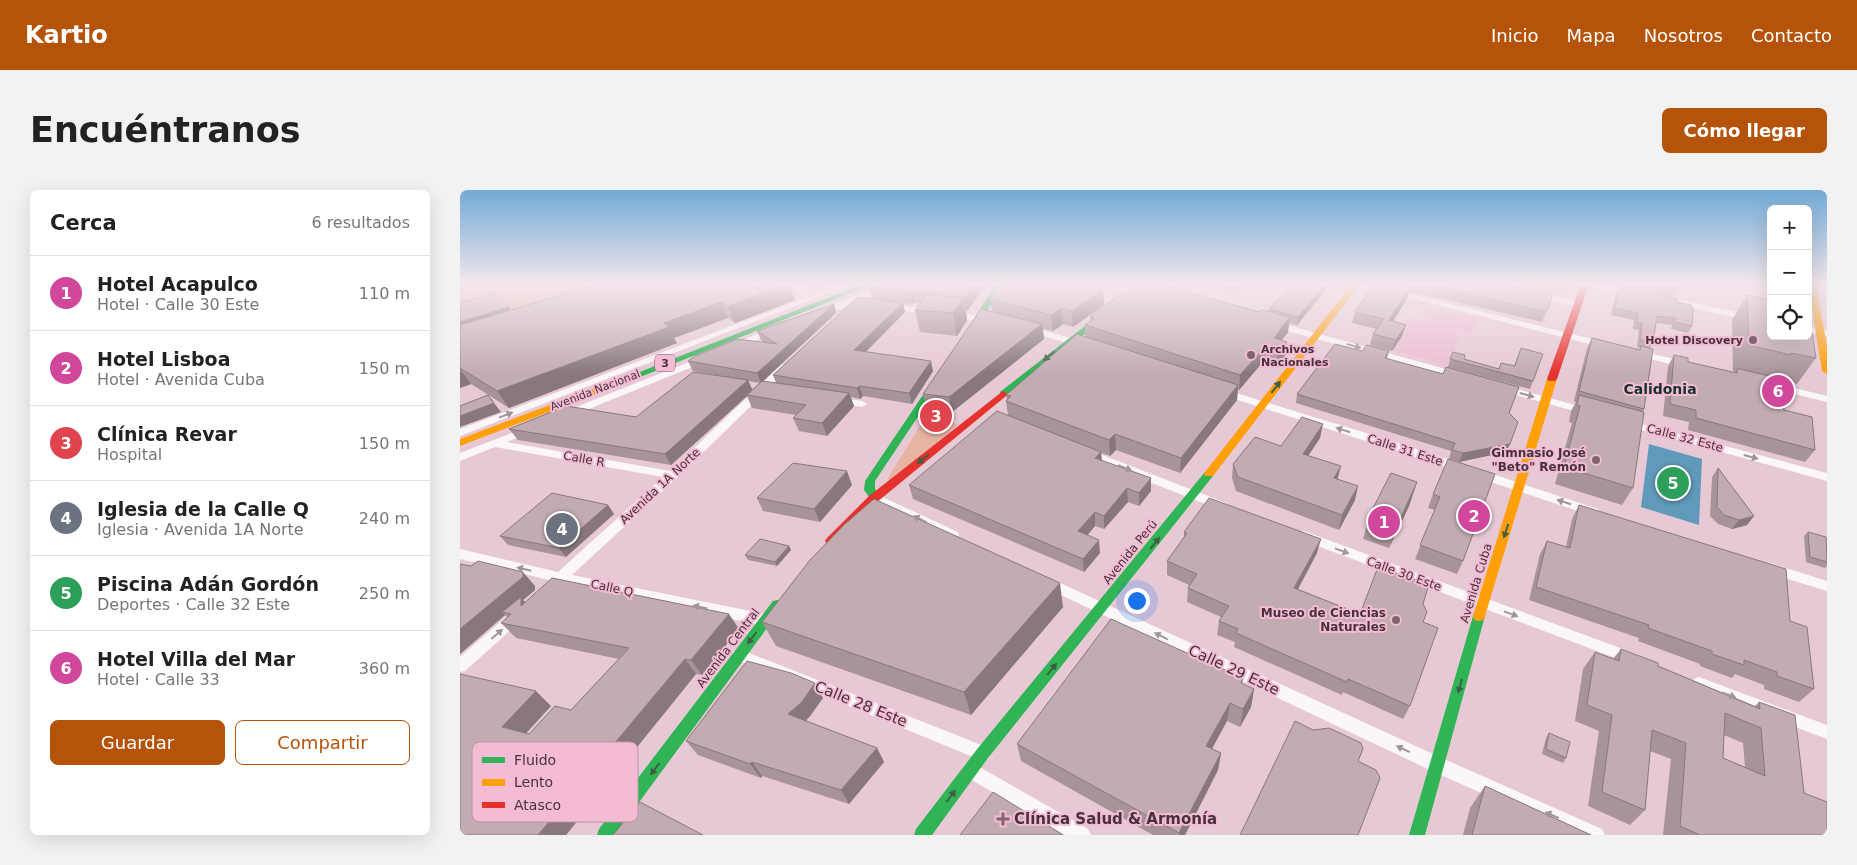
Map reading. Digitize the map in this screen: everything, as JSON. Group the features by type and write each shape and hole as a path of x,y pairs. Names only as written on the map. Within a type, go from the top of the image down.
{"main road":[{"name":"Avenida Nacional","path":"460,442 780,314"},
{"path":"778,328 795,314"},
{"path":"963,341 981,314"},
{"path":"820,554 845,524 1068,340 1103,314"},
{"name":"Avenida Perú","path":"922,835 983,753 1194,495 1332,314"},
{"name":"Avenida Cuba","path":"1417,835 1483,603 1520,488 1545,400 1574,314"},
{"path":"1816,314 1827,371"},
{"path":"876,498 869,490 870,481 942,372"},
{"name":"Avenida Central","path":"638,791 765,620 784,598"},
{"name":"Avenida Central","path":"605,835 615,822"}],"street":[{"name":"Avenida Nacional","path":"460,433 778,314"},
{"path":"558,418 815,314"},
{"path":"838,319 843,314"},
{"path":"956,314 979,317 997,322"},
{"path":"1482,314 1611,346"},
{"path":"1738,314 1767,321"},
{"path":"1264,322 1469,378"},
{"path":"1015,326 1087,346"},
{"path":"1630,351 1697,368"},
{"name":"Avenida 1A Norte","path":"460,666 561,578 673,475 758,387 790,363"},
{"path":"668,373 693,377"},
{"path":"1753,381 1827,399"},
{"path":"1488,384 1602,416"},
{"name":"Calle 31 Este","path":"1207,386 1604,515"},
{"path":"758,387 781,391"},
{"path":"826,398 862,404"},
{"path":"982,412 1000,419"},
{"name":"Calle 32 Este","path":"1620,421 1827,477"},
{"path":"460,457 540,425"},
{"name":"Calle R","path":"494,443 673,475"},
{"path":"1074,448 1239,512"},
{"path":"876,498 963,540"},
{"name":"Calle 30 Este","path":"1293,532 1650,666"},
{"name":"Calle Q","path":"460,554 561,578 765,620"},
{"path":"1762,566 1827,586"},
{"name":"Calle 29 Este","path":"1032,574 1438,765 1596,835"},
{"name":"Calle 28 Este","path":"740,655 983,753"},
{"path":"1688,680 1827,732"},
{"path":"971,770 1082,835"}],"shaded area":[{"path":"460,314 541,314 460,339"},
{"path":"1460,314 1478,318 1471,334 1458,331 1457,333 1459,334 1456,341 1458,342 1446,366 1394,350 1413,318 1424,321 1427,316 1424,315"},
{"path":"925,418 958,424 894,480 887,479"}],"water":[{"path":"1649,444 1702,459 1699,525 1641,507"}],"building":[{"path":"460,314 486,314 460,322"},
{"path":"497,314 688,314 664,323 669,327 497,391 460,368 460,325"},
{"path":"805,314 823,314 757,373 688,361 695,356 737,339 777,344 757,331"},
{"path":"839,314 891,314 854,350 931,361 909,393 859,386 857,388 773,375"},
{"path":"978,314 1002,314 1042,324 949,397 923,394"},
{"path":"1094,314 1279,314 1290,317 1274,338 1287,342 1278,352 1264,348 1240,375 1085,325 1094,318 1090,317"},
{"path":"1287,314 1300,314 1298,317"},
{"path":"1364,314 1393,314 1389,320 1406,325 1396,340 1373,334 1384,319"},
{"path":"1638,314 1693,314 1692,326 1675,322 1676,318 1657,316 1653,343 1640,340 1642,323 1637,322"},
{"path":"1748,314 1767,314 1767,340 1812,340 1812,332 1816,358 1791,353 1791,355 1749,345"},
{"path":"1077,334 1238,385 1181,458 1115,434 1109,440 1006,401 1011,396 1006,395"},
{"path":"1592,338 1640,350 1641,346 1653,349 1644,409 1579,391"},
{"path":"1335,344 1362,351 1367,345 1389,351 1385,358 1443,374 1446,367 1519,387 1509,413 1518,422 1510,444 1463,453 1452,450 1455,443 1297,394"},
{"path":"1521,348 1543,354 1533,381 1450,359 1453,352 1465,355 1464,359 1499,369 1501,363 1515,366"},
{"path":"1674,355 1688,358 1688,362 1737,373 1737,369 1740,369 1782,379 1784,410 1812,417 1815,450 1696,418 1696,410 1670,404"},
{"path":"693,372 748,380 665,454 509,429 566,406 636,417"},
{"path":"762,381 849,393 822,423 793,418 806,405 747,395"},
{"path":"488,395 494,403 460,416 460,406"},
{"path":"1579,395 1644,412 1633,488 1564,467 1580,406 1577,405"},
{"path":"997,411 1101,452 1095,458 1151,478 1139,493 1127,488 1104,516 1095,512 1078,531 1099,540 1083,559 909,485"},
{"path":"1302,417 1323,424 1303,454 1341,466 1334,478 1358,486 1342,515 1238,477 1233,464 1255,437 1281,446"},
{"path":"1448,459 1495,474 1463,561 1420,545 1440,497 1433,494"},
{"path":"793,463 847,471 814,509 757,498"},
{"path":"1718,468 1754,516 1739,520 1724,515 1717,507"},
{"path":"1391,473 1417,482 1398,524 1370,514"},
{"path":"552,493 608,505 559,548 500,536"},
{"path":"1209,498 1321,539 1294,588 1360,614 1378,567 1429,584 1423,604 1427,612 1423,622 1438,628 1410,706 1348,679 1347,682 1236,633 1238,629 1219,621 1229,606 1188,588 1197,574 1167,561 1187,533 1184,532"},
{"path":"874,499 1060,583 964,692 762,622 810,560 845,524"},
{"path":"1579,505 1786,569 1790,621 1807,627 1814,689 1777,676 1777,672 1744,660 1744,665 1712,654 1712,651 1648,628 1649,625 1536,587 1547,541 1570,548"},
{"path":"1808,532 1826,537 1827,562 1810,557"},
{"path":"760,539 789,546 775,562 745,555"},
{"path":"478,561 523,572 523,577 460,629 460,564 471,566"},
{"path":"552,578 729,614 691,660 685,659 616,742 472,742 472,822 549,822 538,835 460,835 460,674 536,691 502,727 529,734 555,706 571,710 629,648 501,623 511,614 502,612 521,597 521,606"},
{"path":"1111,619 1243,678 1241,683 1254,689 1243,709 1230,703 1206,746 1221,753 1179,833 1017,744"},
{"path":"1621,649 1658,663 1658,666 1760,709 1759,702 1795,715 1804,793 1827,802 1827,835 1700,835 1680,826 1686,743 1652,730 1645,810 1602,792 1612,715 1587,705 1595,652 1619,661","holes":["1725,713 1761,728 1765,776 1723,758"]},
{"path":"747,661 791,673 815,683 802,702 788,714 877,748 841,790 752,762 750,764 686,741"},
{"path":"1295,721 1313,730 1329,728 1361,743 1363,749 1358,761 1376,770 1380,778 1358,835 1240,835"},
{"path":"1549,733 1570,742 1566,758 1546,749"},
{"path":"1485,786 1591,835 1472,835"},
{"path":"993,792 1063,835 960,835"},
{"path":"640,802 703,835 613,835 624,822 638,822 638,804"}],"traffic: fast":[{"path":"637,375 793,314"},
{"path":"972,328 981,314"},
{"path":"1003,394 1105,314"},
{"path":"876,498 869,490 870,481 938,379"},
{"path":"922,835 983,753 1209,474"},
{"path":"638,791 777,605"},
{"path":"1417,835 1479,616"},
{"path":"605,835 615,822"}],"traffic: slow":[{"path":"1209,474 1333,314"},
{"path":"1817,314 1827,371"},
{"path":"460,443 637,375"},
{"path":"1479,616 1552,379"}],"traffic: jam":[{"path":"1552,379 1575,314"},
{"path":"831,541 873,499 1003,394"}],"place":[{"name":"Hotel Discovery","path":"1753,340"},
{"name":"Archivos Nacionales","path":"1251,355"},
{"name":"Hotel Villa del Mar","path":"1778,391"},
{"name":"Clínica Revar","path":"936,416"},
{"name":"Gimnasio José \"Beto\" Remón","path":"1596,460"},
{"name":"Piscina Adán Gordón","path":"1673,483"},
{"name":"Hotel Lisboa","path":"1474,516"},
{"name":"Hotel Acapulco","path":"1384,522"},
{"name":"Iglesia de la Calle Q","path":"562,529"},
{"name":"Museo de Ciencias Naturales","path":"1396,620"},
{"name":"Clínica Salud & Armonía","path":"1003,819"}],"district":[{"name":"Calidonia","path":"1660,389"}]}
